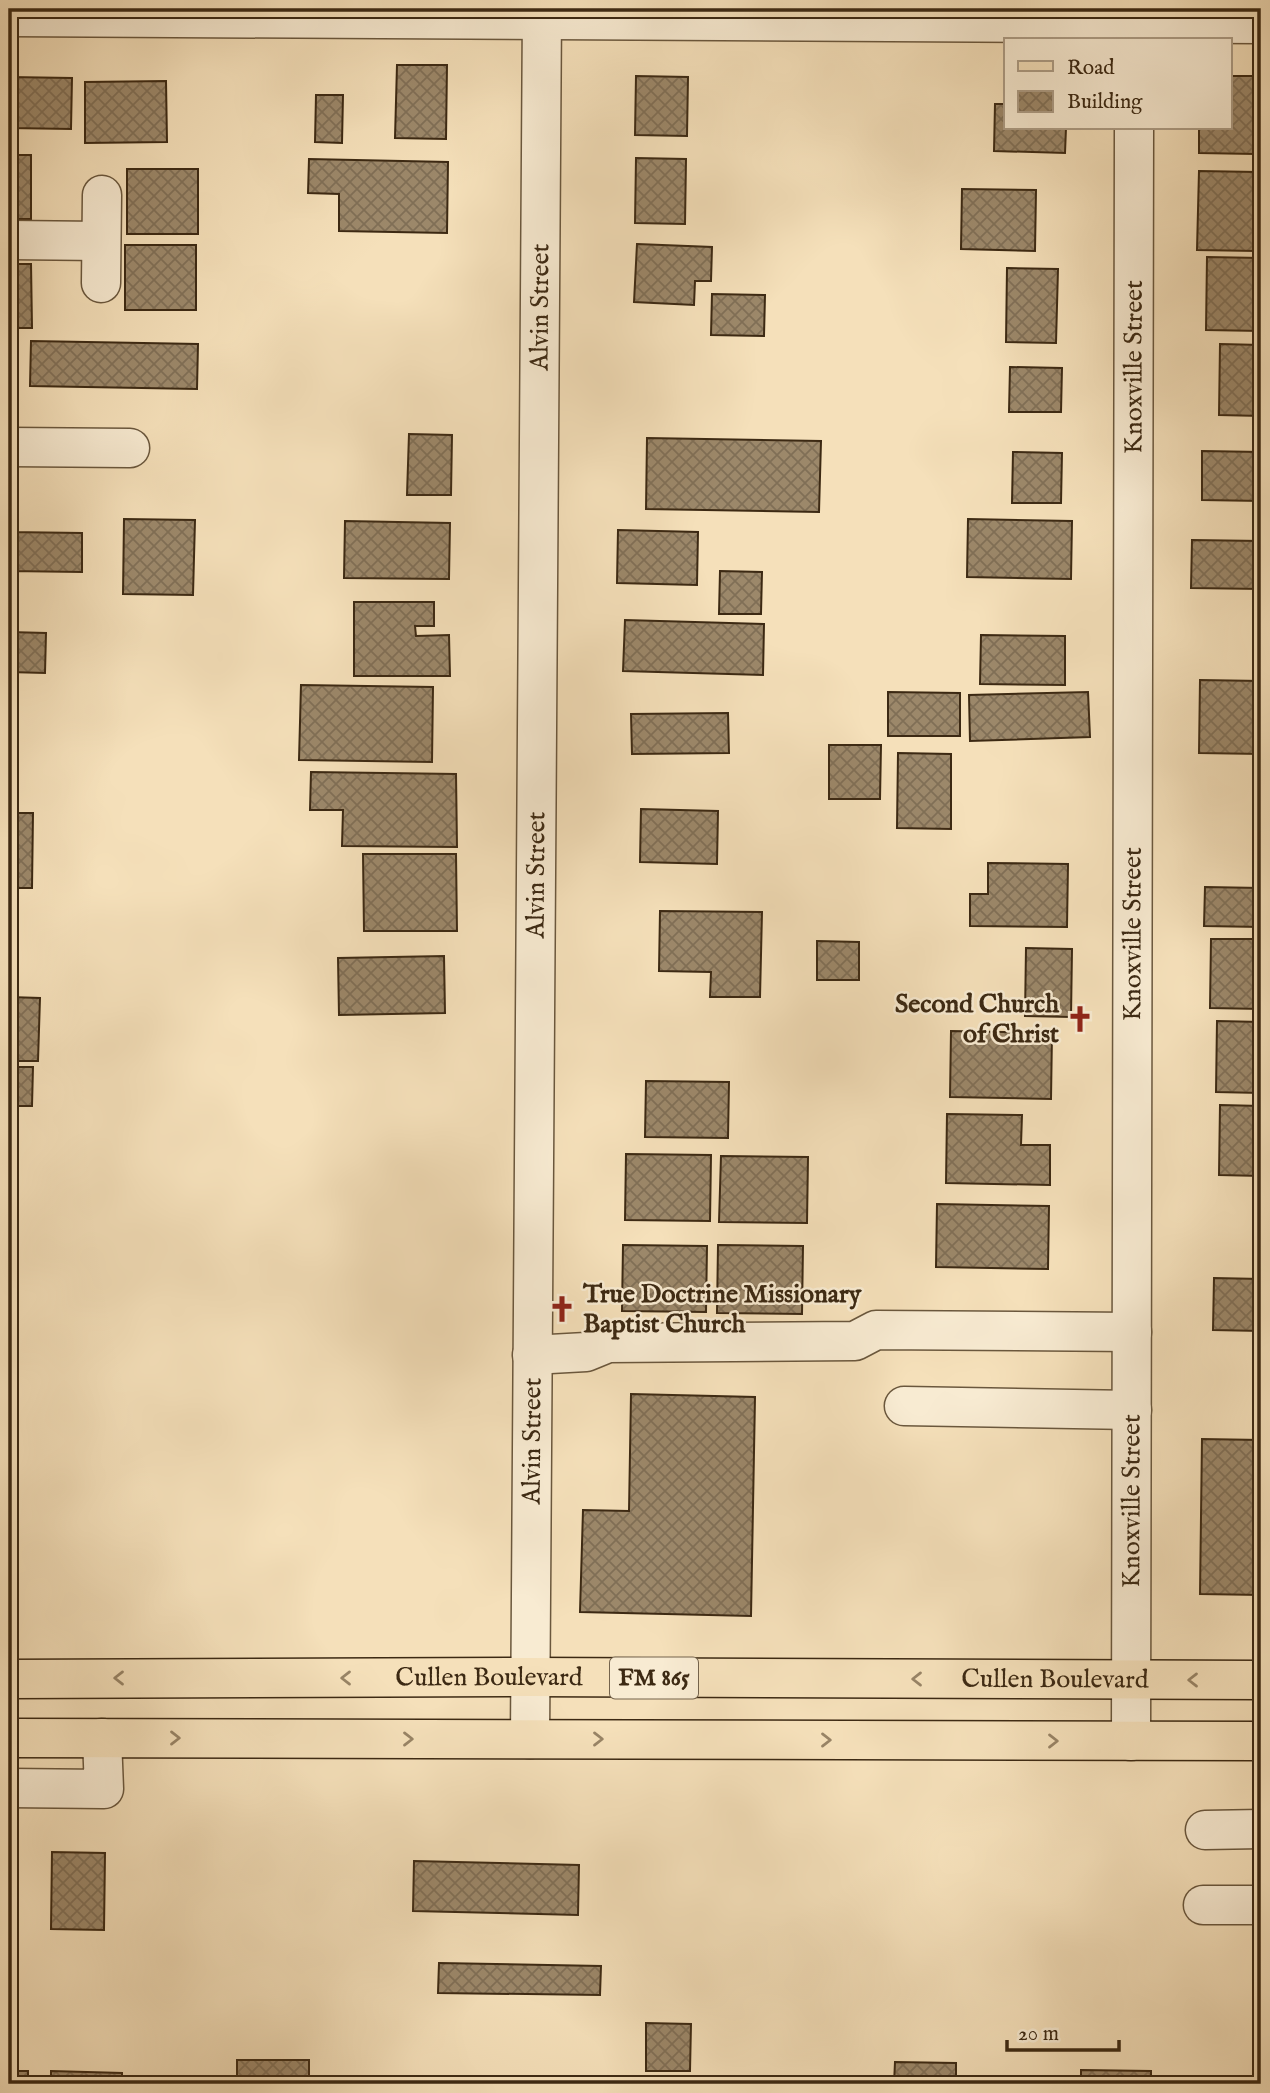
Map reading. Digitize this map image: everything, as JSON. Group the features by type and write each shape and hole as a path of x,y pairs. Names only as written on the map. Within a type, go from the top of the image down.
{"main road":[{"name":"Cullen Boulevard","path":"9,1679 530,1677 1261,1680"},
{"path":"9,1738 1261,1741"}],"street":[{"path":"9,17 542,14 1261,24"},
{"name":"Alvin Street","path":"530,1739 542,14"},
{"name":"Knoxville Street","path":"1131,1741 1134,130"},
{"path":"101,283 102,195"},
{"path":"9,240 102,241"},
{"path":"9,447 130,448"},
{"path":"532,1355 586,1352 608,1343 855,1341 876,1330 1132,1332"},
{"path":"904,1406 1132,1410"},
{"path":"9,1788 104,1789 102,1738"},
{"path":"1205,1830 1261,1829"},
{"path":"1203,1905 1261,1905"}],"building":[{"path":"397,65 447,65 446,139 395,138"},
{"path":"636,76 688,77 687,136 635,135"},
{"path":"1232,76 1256,76 1255,154 1199,153 1199,130 1232,130"},
{"path":"9,77 72,78 71,129 9,128"},
{"path":"166,81 167,142 85,143 85,82"},
{"path":"316,95 343,95 342,143 315,142"},
{"path":"995,104 1004,104 1004,130 1066,130 1065,153 994,151"},
{"path":"9,155 31,155 31,219 9,219"},
{"path":"636,158 686,159 685,224 635,223"},
{"path":"309,159 448,162 447,233 339,231 339,194 308,193"},
{"path":"127,169 198,169 198,234 127,234"},
{"path":"1199,171 1257,172 1256,251 1197,250"},
{"path":"962,189 1036,190 1035,251 961,249"},
{"path":"637,244 712,247 711,281 695,281 694,305 634,302"},
{"path":"125,245 196,245 196,310 125,310"},
{"path":"1207,257 1261,258 1261,331 1206,330"},
{"path":"9,264 31,264 32,328 9,328"},
{"path":"1007,268 1058,269 1056,343 1006,342"},
{"path":"712,294 765,295 764,336 711,335"},
{"path":"31,341 198,344 197,389 30,386"},
{"path":"1220,344 1261,345 1261,416 1219,415"},
{"path":"1010,367 1062,368 1061,412 1009,412"},
{"path":"409,434 452,435 451,495 407,495"},
{"path":"647,438 821,441 819,512 646,509"},
{"path":"1202,451 1261,452 1261,501 1202,500"},
{"path":"1013,452 1062,453 1061,503 1012,503"},
{"path":"124,519 195,520 193,595 123,594"},
{"path":"968,519 1072,521 1071,579 967,577"},
{"path":"345,521 450,523 449,579 344,578"},
{"path":"618,530 698,532 697,585 617,583"},
{"path":"9,532 82,533 82,572 9,571"},
{"path":"1192,540 1261,541 1261,589 1191,588"},
{"path":"720,571 762,572 761,614 719,614"},
{"path":"354,602 434,602 434,626 415,626 416,636 449,635 450,676 354,676"},
{"path":"625,620 764,624 763,675 623,671"},
{"path":"9,632 46,633 45,673 9,672"},
{"path":"981,635 1065,636 1065,685 980,684"},
{"path":"1200,680 1261,681 1261,754 1199,753"},
{"path":"301,685 433,687 432,762 299,760"},
{"path":"888,692 960,693 960,736 888,736"},
{"path":"1088,692 1090,737 970,741 969,695"},
{"path":"728,713 729,753 632,754 631,714"},
{"path":"9,716 16,716 15,781 9,781"},
{"path":"829,745 881,745 880,799 829,799"},
{"path":"898,753 951,754 951,829 897,828"},
{"path":"311,772 456,774 457,847 342,846 343,810 310,810"},
{"path":"641,809 718,811 717,864 640,862"},
{"path":"9,813 33,813 32,888 9,888"},
{"path":"363,854 456,854 457,931 364,931"},
{"path":"988,863 1068,864 1067,927 970,926 970,894 988,894"},
{"path":"1205,887 1261,888 1261,927 1204,926"},
{"path":"9,900 18,901 17,972 9,971"},
{"path":"660,911 762,912 760,997 710,997 711,972 659,971"},
{"path":"1211,939 1261,939 1261,1009 1210,1008"},
{"path":"817,941 859,942 859,980 817,980"},
{"path":"1026,948 1072,949 1071,1017 1025,1016"},
{"path":"444,956 445,1013 339,1015 338,958"},
{"path":"9,997 40,998 38,1061 9,1061"},
{"path":"1217,1021 1261,1022 1261,1093 1216,1092"},
{"path":"951,1031 1052,1033 1051,1099 950,1097"},
{"path":"9,1067 33,1067 32,1106 18,1106 17,1142 9,1141"},
{"path":"646,1081 729,1082 728,1138 645,1137"},
{"path":"1220,1105 1261,1106 1261,1176 1219,1175"},
{"path":"947,1114 1022,1115 1021,1145 1050,1145 1050,1185 946,1183"},
{"path":"626,1154 711,1155 710,1221 625,1220"},
{"path":"721,1156 808,1157 807,1223 719,1222"},
{"path":"937,1204 1049,1206 1048,1269 936,1267"},
{"path":"623,1245 707,1246 706,1312 622,1311"},
{"path":"718,1245 803,1246 802,1314 717,1313"},
{"path":"1214,1278 1261,1279 1261,1331 1213,1330"},
{"path":"631,1394 755,1397 751,1616 580,1612 583,1510 629,1511"},
{"path":"1202,1439 1261,1440 1261,1595 1200,1594"},
{"path":"52,1852 105,1853 104,1930 51,1929"},
{"path":"414,1861 579,1865 578,1915 413,1911"},
{"path":"439,1963 601,1966 600,1995 438,1993"},
{"path":"646,2023 691,2024 690,2071 646,2071"},
{"path":"237,2060 309,2060 309,2084 237,2084"},
{"path":"895,2062 956,2063 956,2084 894,2084"},
{"path":"1081,2070 1151,2071 1151,2084 1081,2084"},
{"path":"9,2071 28,2071 28,2084 9,2084"},
{"path":"51,2071 122,2073 122,2084 51,2084"},
{"path":"608,2077 636,2077 635,2084 608,2084"},
{"path":"330,2078 403,2079 403,2084 330,2084"},
{"path":"825,2078 870,2079 870,2084 825,2084"},
{"path":"703,2080 775,2081 775,2084 703,2084"}],"place":[{"name":"Second Church of Christ","path":"1080,1019"},
{"name":"True Doctrine Missionary Baptist Church","path":"562,1309"}]}
